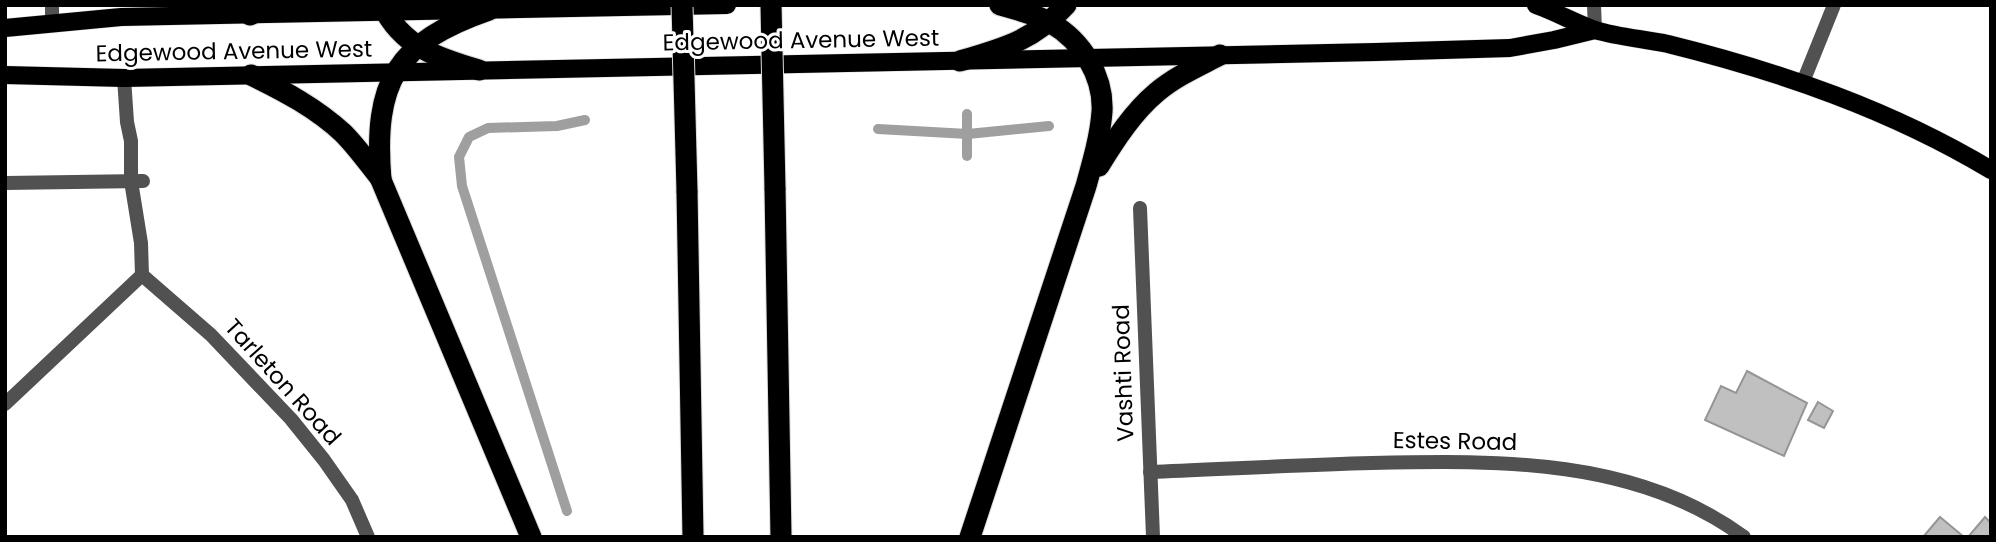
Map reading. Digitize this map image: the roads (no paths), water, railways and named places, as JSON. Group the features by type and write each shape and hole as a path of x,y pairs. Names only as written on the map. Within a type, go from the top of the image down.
{"highway":[{"path":"250,15 272,5"},
{"path":"682,5 693,537"},
{"path":"771,5 781,537"},
{"path":"970,537 1086,186 1098,142 1102,109 1099,83 1088,58 1071,38 1051,22 1000,5"},
{"path":"960,61 1026,38 1051,22 1066,5"},
{"path":"384,9 400,32 417,47 443,60 479,71"},
{"path":"381,180 378,148 380,119 394,73 404,58 417,47 457,21 489,10"},
{"path":"1086,186 1118,135 1157,91 1220,55"},
{"path":"251,75 289,93 327,121 343,134 381,180 531,537"}],"main road":[{"name":"Edgewood Avenue West","path":"5,28 52,14 121,17 176,11 250,15 384,9 489,10 727,5"},
{"name":"Edgewood Avenue West","path":"1536,5 1595,30 1668,44 1803,82 1882,113 1956,149 1991,170"},
{"name":"Edgewood Avenue West","path":"5,75 124,78 1510,48 1595,30"}],"street":[{"path":"1594,5 1595,30"},
{"path":"1803,82 1834,5"},
{"path":"5,404 142,275 137,181 127,122 124,78"},
{"path":"5,183 137,181"},
{"name":"Vashti Road","path":"1140,208 1153,537"},
{"name":"Tarleton Road","path":"142,275 211,335 290,419 352,500 368,537"},
{"name":"Estes Road","path":"1150,472 1454,461 1504,462 1564,468 1631,482 1680,500 1725,523 1744,537"}],"waterway":[{"path":"967,114 967,156"},
{"path":"567,511 462,186 459,157 469,137 488,128 557,126 585,120"},
{"path":"878,129 968,134 1049,126"}]}
